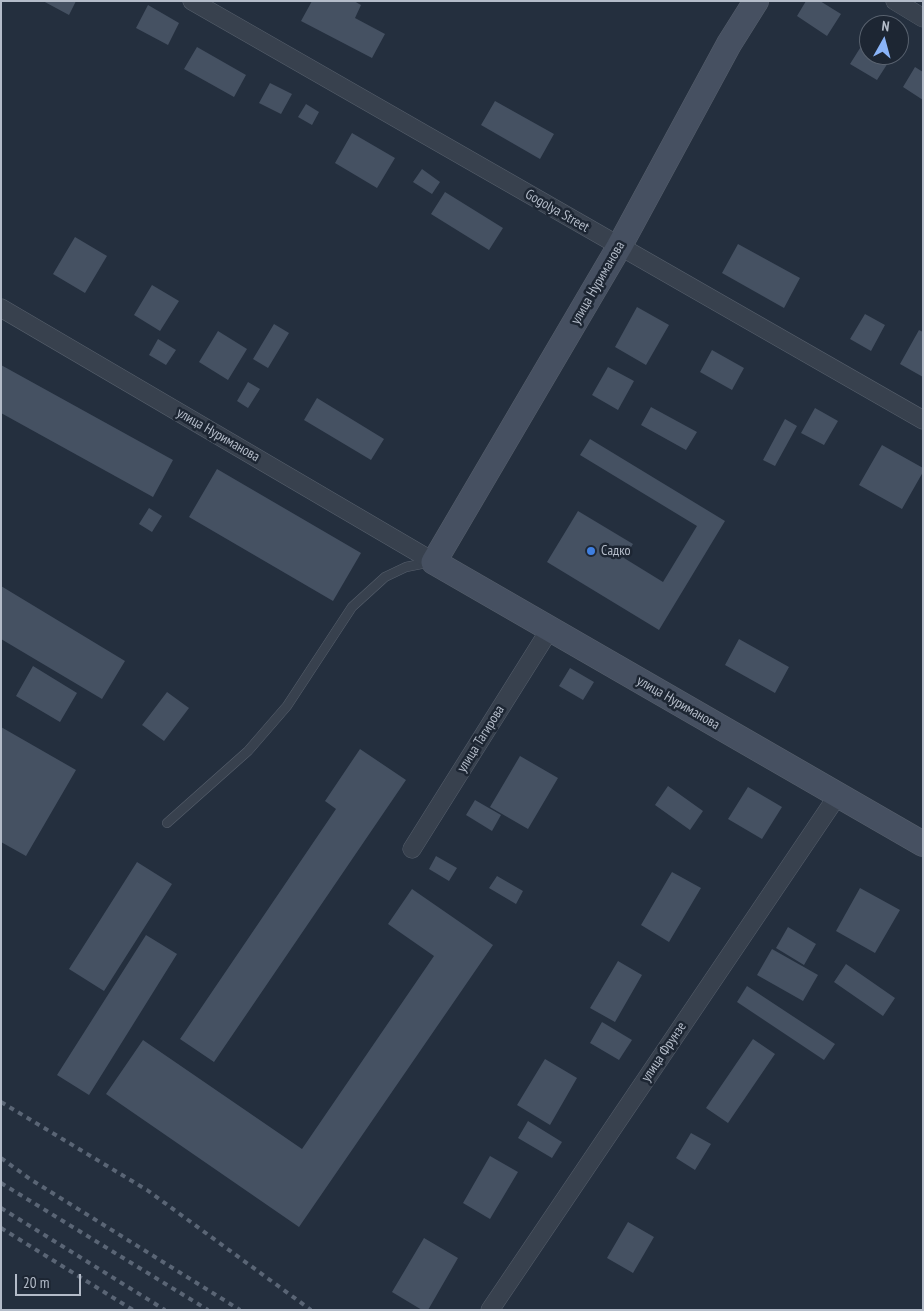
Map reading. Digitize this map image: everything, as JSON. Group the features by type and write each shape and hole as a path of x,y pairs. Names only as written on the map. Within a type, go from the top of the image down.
{"main road":[{"name":"улица Нуриманова","path":"756,1 729,44 619,247 434,562 923,844"}],"street":[{"name":"Gogolya Street","path":"192,1 923,420"},
{"path":"895,1 923,18"},
{"name":"улица Нуриманова","path":"1,308 434,562"},
{"name":"улица Тагирова","path":"412,849 550,629"},
{"name":"улица Фрунзе","path":"490,1310 838,795"}],"lane":[{"path":"167,823 248,751 287,706 352,607 385,577 406,567 434,562"}],"building":[{"path":"43,1 76,1 69,15"},
{"path":"312,1 354,1 361,5 355,18 385,34 372,58 301,21"},
{"path":"806,1 820,1 841,14 827,36 797,16"},
{"path":"148,5 179,23 168,45 136,28"},
{"path":"197,47 246,75 234,97 184,69"},
{"path":"859,50 859,65 887,65 877,80 850,64"},
{"path":"915,67 923,72 923,100 903,87"},
{"path":"270,83 292,94 281,114 259,103"},
{"path":"495,101 554,134 540,159 481,125"},
{"path":"306,104 319,112 312,125 298,117"},
{"path":"352,133 395,158 377,188 335,163"},
{"path":"422,169 440,182 432,194 413,182"},
{"path":"445,192 503,228 489,250 431,214"},
{"path":"75,237 107,256 85,293 53,274"},
{"path":"738,244 800,278 784,308 722,273"},
{"path":"152,285 179,301 160,331 134,315"},
{"path":"637,307 669,325 646,365 615,347"},
{"path":"865,314 885,325 871,351 850,339"},
{"path":"274,324 289,333 268,368 253,359"},
{"path":"919,330 923,332 923,377 900,364"},
{"path":"218,331 247,349 228,380 199,362"},
{"path":"158,339 176,350 166,365 149,355"},
{"path":"712,350 744,368 732,390 700,372"},
{"path":"1,365 173,460 153,497 1,413"},
{"path":"608,367 634,381 618,410 592,395"},
{"path":"248,382 260,389 248,408 237,401"},
{"path":"317,398 384,439 371,460 304,420"},
{"path":"651,407 697,432 686,450 641,425"},
{"path":"815,408 838,421 824,445 801,433"},
{"path":"785,419 797,426 775,466 763,460"},
{"path":"590,439 725,521 659,630 547,562 578,511 633,544 624,558 663,582 697,526 580,455"},
{"path":"882,445 923,468 923,472 902,509 859,485"},
{"path":"217,469 361,553 333,601 189,517"},
{"path":"149,508 162,516 152,532 139,524"},
{"path":"1,586 125,661 102,699 1,639"},
{"path":"739,639 789,667 775,693 725,665"},
{"path":"33,666 77,693 60,722 16,696"},
{"path":"570,668 594,682 583,700 559,686"},
{"path":"167,692 189,708 164,741 142,725"},
{"path":"1,727 76,770 26,856 1,842"},
{"path":"360,749 406,780 214,1062 180,1039 336,809 325,801"},
{"path":"520,756 558,778 528,829 490,807"},
{"path":"668,786 703,811 690,830 655,805"},
{"path":"748,787 782,807 762,839 728,819"},
{"path":"475,800 501,815 492,831 466,815"},
{"path":"436,856 457,868 449,881 429,869"},
{"path":"137,862 172,884 104,991 69,969"},
{"path":"672,872 701,888 669,942 641,925"},
{"path":"497,876 523,891 516,904 489,888"},
{"path":"860,888 900,910 875,953 836,931"},
{"path":"412,889 493,945 299,1227 106,1094 143,1040 302,1149 434,956 388,924"},
{"path":"788,927 816,944 804,965 776,948"},
{"path":"146,935 177,954 89,1095 57,1075"},
{"path":"772,949 818,975 803,1001 757,975"},
{"path":"618,961 642,975 615,1022 590,1008"},
{"path":"846,964 895,998 883,1016 834,982"},
{"path":"747,986 835,1044 824,1060 737,1002"},
{"path":"602,1022 632,1040 619,1060 590,1043"},
{"path":"753,1039 775,1054 728,1123 706,1108"},
{"path":"545,1059 577,1078 550,1125 517,1105"},
{"path":"528,1121 562,1142 552,1158 518,1138"},
{"path":"691,1133 711,1144 695,1170 676,1158"},
{"path":"490,1156 518,1172 490,1219 463,1203"},
{"path":"628,1222 654,1237 633,1273 607,1258"},
{"path":"424,1238 458,1258 428,1310 422,1310 392,1292"}],"railway":[{"path":"1,1102 147,1190 311,1310"},
{"path":"1,1158 30,1179 240,1310"},
{"path":"1,1183 208,1310"},
{"path":"1,1208 165,1310"},
{"path":"1,1228 133,1310"}],"place":[{"name":"Садко","path":"591,551"}]}
